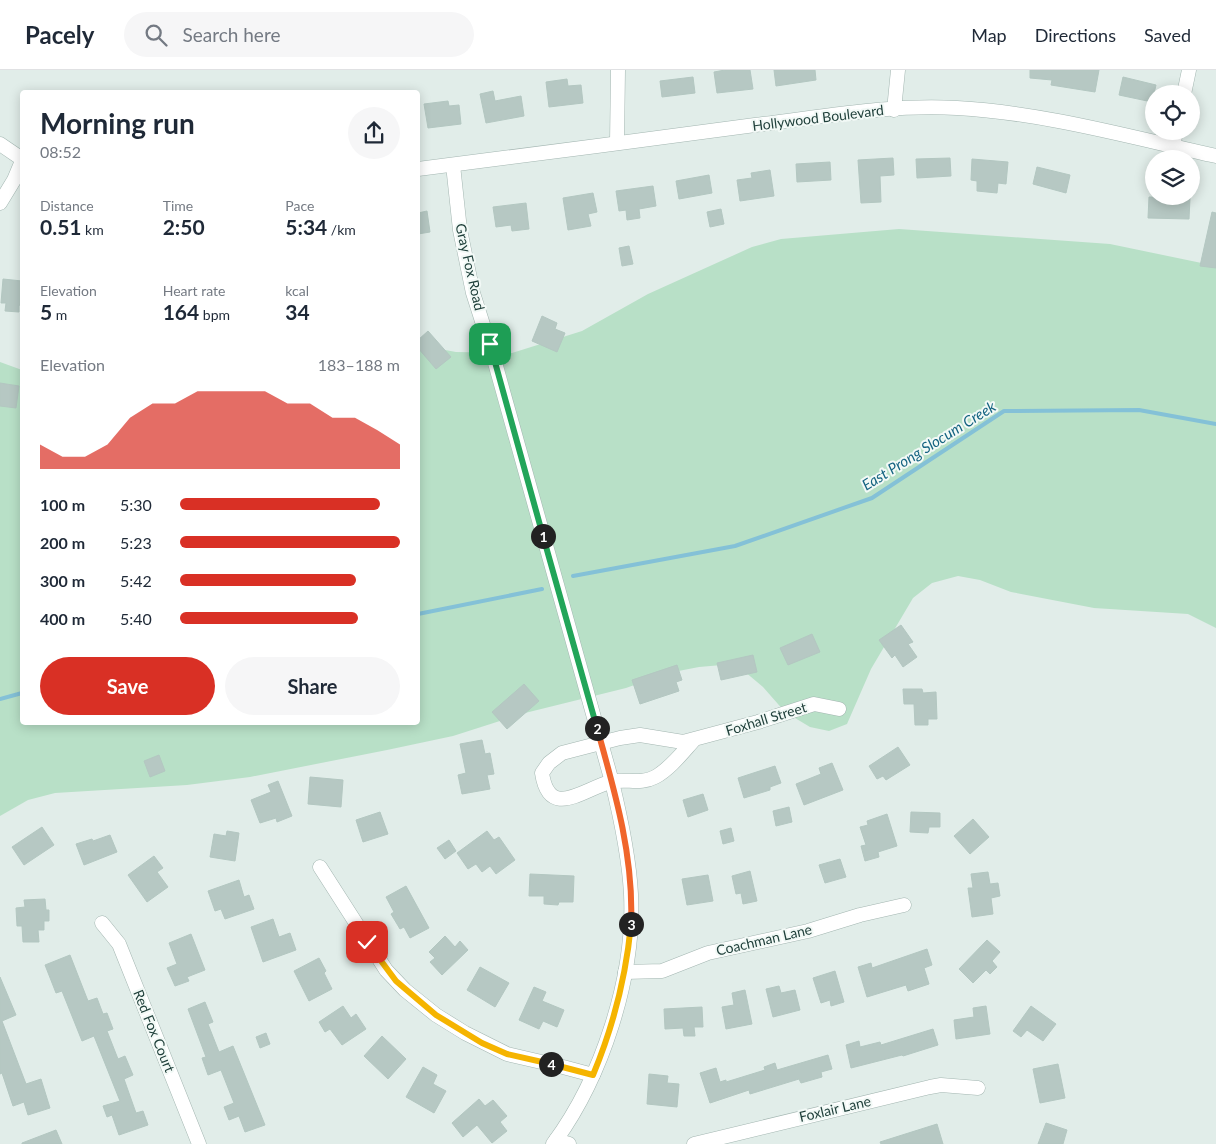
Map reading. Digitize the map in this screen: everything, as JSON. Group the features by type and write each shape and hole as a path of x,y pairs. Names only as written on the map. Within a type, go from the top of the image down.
{"street":[{"path":"618,70 618,143"},
{"path":"894,110 898,70"},
{"path":"1186,85 1189,70"},
{"name":"Hollywood Boulevard","path":"420,169 714,130 894,110 956,108 1011,113 1078,124 1216,156"},
{"path":"1173,147 1174,140"},
{"path":"0,144 20,159"},
{"path":"0,203 14,180 20,165"},
{"name":"Gray Fox Road","path":"453,165 460,230 473,293 494,359 612,782 621,819 630,879 631,922 625,972 612,1024 593,1075 559,1143"},
{"name":"Foxhall Street","path":"694,740 656,776 640,782 612,782 563,799 551,796 545,790 542,773 548,763 562,753 640,735 672,741 694,740 814,704 839,709"},
{"path":"320,867 386,970 405,990 436,1015 482,1043 507,1054 563,1066 593,1075"},
{"name":"Coachman Lane","path":"625,972 662,971 717,950 808,931 904,905"},
{"name":"Red Fox Court","path":"102,923 118,944 199,1144"},
{"name":"Foxlair Lane","path":"694,1144 930,1087 941,1085 978,1088"}],"green space":[{"path":"899,229 1110,244 1216,266 1216,628 1188,614 1094,608 1011,592 980,580 958,576 932,583 913,598 871,669 847,724 829,731 810,727 785,712 763,687 744,671 722,665 699,667 668,673 626,688 525,713 453,736 250,777 187,785 55,793 28,800 0,816 0,362 20,369 20,725 420,725 420,345 456,352 512,353 582,331 648,294 752,247 781,239"}],"building":[{"path":"750,70 753,89 717,93 714,72"},
{"path":"774,70 815,70 816,80 776,86"},
{"path":"1030,70 1099,70 1095,92 1051,85 1052,80 1030,78"},
{"path":"693,77 695,93 662,97 660,81"},
{"path":"1123,77 1156,85 1145,85 1145,101 1119,95"},
{"path":"567,79 568,86 581,85 583,103 549,107 546,82"},
{"path":"493,91 495,101 521,96 524,116 486,123 480,94"},
{"path":"448,101 449,106 459,105 461,124 428,128 424,104"},
{"path":"893,158 894,175 880,176 881,202 861,203 858,160"},
{"path":"950,158 951,176 917,178 916,159"},
{"path":"972,159 1008,162 1006,184 998,183 997,193 977,191 977,181 971,180"},
{"path":"830,162 831,180 797,182 796,164"},
{"path":"1037,167 1070,175 1066,193 1033,184"},
{"path":"770,170 774,196 740,201 737,180 752,178 751,173"},
{"path":"709,175 712,193 679,199 676,181"},
{"path":"653,186 656,206 639,209 640,218 627,220 626,210 619,211 616,191"},
{"path":"593,193 597,212 588,214 591,226 568,230 563,198"},
{"path":"526,203 529,229 512,231 511,225 496,227 493,207"},
{"path":"1149,205 1190,205 1189,219 1148,218"},
{"path":"721,209 724,224 710,227 707,212"},
{"path":"427,211 430,232 420,234 420,213"},
{"path":"1212,212 1216,213 1216,268 1200,266"},
{"path":"629,246 633,264 622,266 619,248"},
{"path":"3,279 20,281 19,312 5,311 6,303 1,303"},
{"path":"542,316 557,323 555,329 565,333 557,352 532,341"},
{"path":"428,331 451,357 436,369 420,350 420,338"},
{"path":"0,383 19,386 16,408 0,406"},
{"path":"901,625 913,642 908,644 917,657 903,667 895,655 892,658 879,640"},
{"path":"812,634 820,652 788,665 780,648"},
{"path":"753,655 757,672 721,680 717,663"},
{"path":"677,665 682,680 676,682 679,691 640,704 632,680"},
{"path":"524,684 539,701 507,729 492,712"},
{"path":"903,689 922,689 923,693 936,692 937,719 928,719 928,725 915,725 914,704 904,704"},
{"path":"482,740 485,754 490,753 494,774 487,775 490,789 462,794 458,775 466,773 460,744"},
{"path":"898,747 910,765 886,780 883,776 877,779 869,766"},
{"path":"159,755 165,771 150,777 144,761"},
{"path":"832,763 843,790 804,805 796,784 821,774 819,768"},
{"path":"775,766 781,783 770,787 770,790 744,798 738,778"},
{"path":"310,777 343,780 341,807 308,804"},
{"path":"278,781 292,816 277,822 276,818 260,823 251,800 271,792 268,785"},
{"path":"703,794 708,810 688,817 683,800"},
{"path":"789,807 792,822 776,826 773,811"},
{"path":"380,812 388,834 363,842 356,820"},
{"path":"911,812 940,813 940,827 929,827 928,833 910,832"},
{"path":"887,814 897,846 878,852 879,857 865,861 861,846 866,845 860,827 868,825 867,821"},
{"path":"973,819 989,837 970,854 954,836"},
{"path":"42,827 54,845 24,865 12,847"},
{"path":"731,828 734,841 723,844 720,831"},
{"path":"227,831 239,833 235,861 210,857 214,834 226,836"},
{"path":"487,831 494,840 499,837 515,860 496,874 490,866 482,872 476,864 468,869 457,853"},
{"path":"110,835 117,852 84,865 76,844"},
{"path":"449,840 456,851 445,859 437,848"},
{"path":"154,856 163,868 157,872 168,887 147,902 128,875"},
{"path":"840,859 846,877 825,883 819,865"},
{"path":"750,871 757,901 743,904 741,893 736,894 732,876"},
{"path":"988,872 990,884 998,883 1000,896 991,898 993,914 972,917 968,888 973,888 971,874"},
{"path":"530,874 574,876 573,902 559,902 558,905 544,904 544,896 529,896"},
{"path":"708,875 713,901 687,905 682,879"},
{"path":"239,880 244,897 249,895 254,909 225,919 221,909 215,911 208,891"},
{"path":"406,886 429,928 410,938 404,927 400,929 391,914 394,912 386,897"},
{"path":"45,899 46,910 49,910 49,921 44,921 44,930 38,930 39,942 23,942 22,926 17,926 16,908 25,907 24,900"},
{"path":"273,919 279,937 290,933 296,950 263,962 251,927"},
{"path":"191,934 205,970 187,977 189,981 175,986 167,968 177,964 169,943"},
{"path":"445,936 455,947 460,941 468,950 442,975 430,962 435,958 429,952"},
{"path":"987,940 1000,952 992,961 997,967 990,974 986,970 973,983 959,969"},
{"path":"927,949 932,965 924,968 929,984 908,991 906,985 867,997 858,967 871,963 872,968"},
{"path":"70,955 88,1001 97,998 103,1014 107,1013 113,1029 107,1031 118,1059 125,1056 133,1075 124,1079 136,1113 143,1111 148,1125 119,1135 112,1115 107,1117 103,1106 120,1101 94,1036 82,1041 62,991 56,993 45,965"},
{"path":"319,958 332,989 309,1001 294,971"},
{"path":"480,967 509,983 495,1007 467,990"},
{"path":"835,971 844,1002 831,1006 830,1000 821,1003 813,978"},
{"path":"0,977 16,1015 2,1021 26,1084 41,1079 50,1108 28,1115 24,1102 13,1106 2,1073 0,1074"},
{"path":"779,986 781,993 795,990 800,1010 773,1017 766,989"},
{"path":"534,987 546,992 542,1001 564,1010 557,1027 543,1021 539,1029 519,1020"},
{"path":"745,990 752,1024 726,1029 722,1007 734,1005 732,993"},
{"path":"205,1002 213,1022 208,1024 219,1052 233,1046 265,1125 245,1132 239,1116 229,1120 224,1107 234,1103 221,1070 208,1075 202,1058 206,1057 188,1009"},
{"path":"343,1006 351,1018 356,1014 366,1029 342,1045 330,1029 325,1032 319,1022"},
{"path":"986,1006 990,1034 956,1039 954,1020 974,1017 973,1008"},
{"path":"1031,1006 1056,1024 1043,1041 1027,1030 1021,1037 1013,1031"},
{"path":"702,1007 703,1027 694,1027 695,1036 684,1036 683,1028 665,1029 664,1009"},
{"path":"933,1029 938,1045 903,1056 851,1068 846,1045 859,1041 860,1047 880,1042 881,1045"},
{"path":"266,1033 270,1044 260,1048 256,1037"},
{"path":"382,1036 406,1059 388,1079 364,1056"},
{"path":"828,1055 832,1069 821,1072 822,1077 801,1083 799,1079 750,1094 749,1090 710,1103 700,1073 716,1068 720,1082 726,1080 726,1082 765,1070 764,1067 775,1063 777,1070"},
{"path":"1058,1064 1065,1098 1040,1103 1033,1069"},
{"path":"423,1067 437,1075 433,1084 446,1091 434,1113 406,1097"},
{"path":"649,1074 668,1076 667,1083 679,1084 677,1107 647,1104"},
{"path":"479,1099 485,1106 493,1100 507,1116 500,1122 507,1131 492,1143 477,1125 463,1137 452,1123"},
{"path":"1046,1123 1067,1130 1063,1144 1038,1144"},
{"path":"937,1124 943,1144 881,1144 880,1142"},
{"path":"56,1130 62,1144 22,1144 22,1143"}],"waterway":[{"name":"East Prong Slocum Creek","path":"573,576 735,546 872,498 1004,411 1139,410 1216,424"},
{"name":"East Prong Slocum Creek","path":"420,614 542,589"},
{"name":"East Prong Slocum Creek","path":"0,699 20,694"}],"route":[{"path":"367,942 386,970 405,990 436,1015 465,1033 482,1043 517,1058 563,1066 593,1075 612,1024 629,948 631,896 626,845 612,782 490,344"}]}
